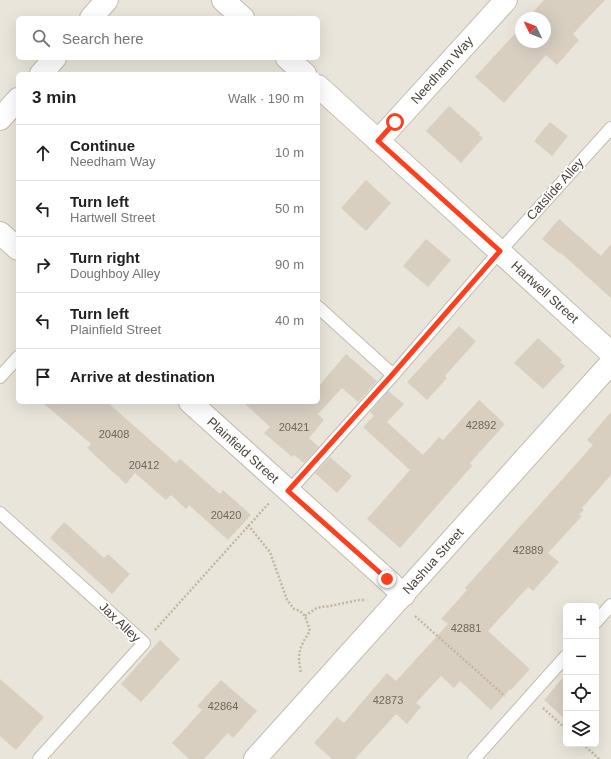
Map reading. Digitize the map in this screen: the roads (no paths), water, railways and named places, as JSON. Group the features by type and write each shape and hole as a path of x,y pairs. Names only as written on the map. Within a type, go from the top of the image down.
{"street":[{"path":"93,16 107,0"},
{"path":"223,0 241,16"},
{"name":"Needham Way","path":"378,141 506,0"},
{"path":"43,72 53,60"},
{"path":"289,60 303,72"},
{"name":"Hartwell Street","path":"320,88 611,353"},
{"path":"0,119 16,101"},
{"path":"0,233 16,247"},
{"name":"Nashua Street","path":"255,759 611,363"},
{"name":"Plainfield Street","path":"192,404 286,489 401,598"}],"lane":[{"name":"Catslide Alley","path":"286,489 392,375 500,251 611,128"},
{"path":"320,309 392,375"},
{"path":"0,377 16,359"},
{"name":"Jax Alley","path":"0,513 144,643 39,759"},
{"path":"599,619 611,605"},
{"path":"474,759 563,659"}]}
